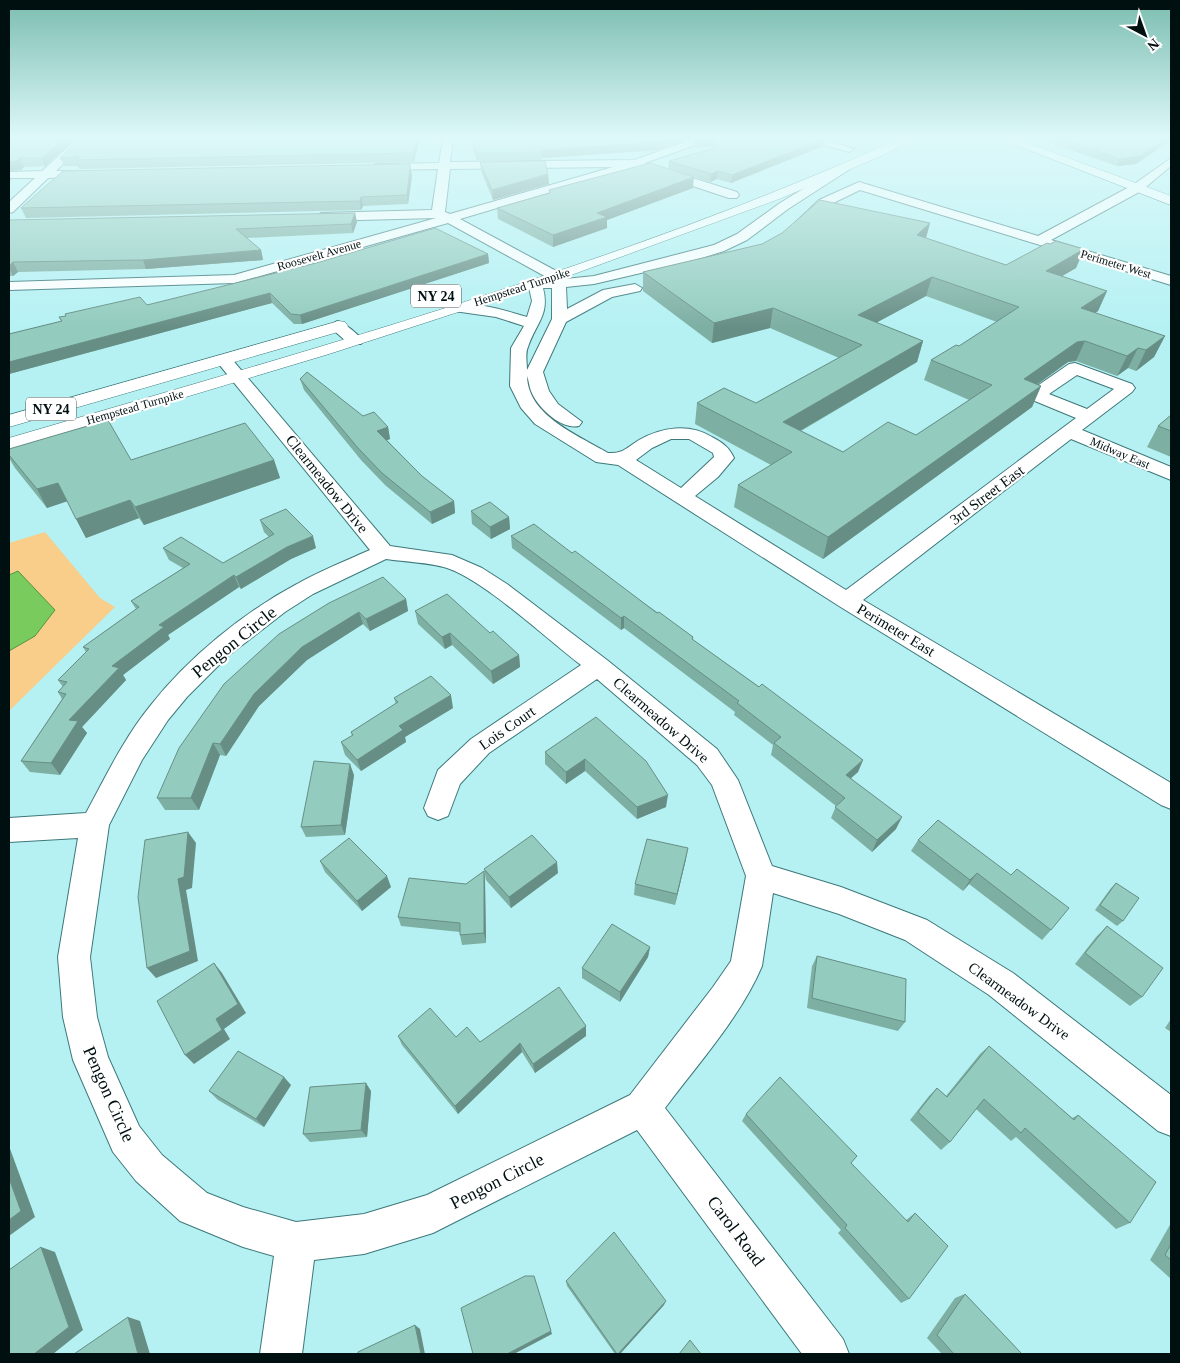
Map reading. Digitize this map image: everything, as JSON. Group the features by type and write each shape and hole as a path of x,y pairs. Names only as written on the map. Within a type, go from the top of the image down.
{"main road":[{"name":"Hempstead Turnpike","path":"557,280 758,202"},
{"name":"Hempstead Turnpike","path":"516,270 553,258"},
{"name":"Hempstead Turnpike","path":"9,444 355,341 535,283"},
{"name":"Hempstead Turnpike","path":"9,421 355,321"}],"street":[{"path":"443,202 443,216"},
{"name":"Roosevelt Avenue","path":"9,286 235,279 495,202"},
{"path":"535,283 557,280 594,280 687,258 719,248 742,237 792,202"},
{"name":"Perimeter West","path":"910,202 1171,281"},
{"path":"1039,241 1112,202"},
{"path":"795,229 823,203"},
{"path":"308,217 443,216 535,264 557,280 560,319 539,364 519,363"},
{"path":"594,280 608,293"},
{"name":"Perimeter East","path":"535,283 539,301 533,324 519,348 520,386 530,408 541,420 603,458 623,460 847,601 1171,796"},
{"path":"560,319 608,293 647,285"},
{"path":"459,308 498,313 533,324"},
{"path":"337,326 355,341"},
{"name":"Clearmeadow Drive","path":"224,360 383,552 452,562 474,573 499,589 598,666 707,758 724,780 761,876 841,901 916,930 1002,984 1171,1118"},
{"name":"Perimeter East","path":"539,364 535,372 540,392 552,408 620,453 623,460"},
{"name":"3rd Street East","path":"847,601 1090,417 1126,388 1075,368 1036,395 1090,417"},
{"name":"Midway East","path":"1070,432 1171,474"},
{"path":"623,460 652,439 671,435 690,434 720,450 724,458 711,473 681,498"},
{"name":"Pengon Circle","path":"383,552 305,589 277,606 218,650 178,690 159,713 132,753 95,825 74,957 80,1017 91,1060 126,1139 149,1168 194,1207 243,1227 296,1242 364,1234 433,1214 643,1108 726,999 746,966 761,876"},
{"name":"Lois Court","path":"438,808 448,778 480,746 598,666"},
{"path":"9,830 95,825"},
{"name":"Carol Road","path":"643,1108 828,1354"},
{"path":"281,1354 296,1242"}],"shaded area":[{"path":"45,532 100,598 115,607 9,711 9,543"},
{"path":"18,571 55,610 35,636 9,651 9,575"}],"building":[{"path":"28,202 331,202 21,208"},
{"path":"520,202 628,202 597,213 607,217 553,235 497,208"},
{"path":"818,202 828,202 930,223 917,235 1006,265 1047,243 1050,244 1056,241 1084,249 1046,271 1107,291 1081,308 1165,336 1146,350 1138,348 1127,356 1085,341 1077,342 1024,379 1041,386 828,537 738,485 792,452 697,403 724,388 756,403 862,345 773,308 714,323 643,272 762,244 782,233","holes":["932,277 1019,307 959,346 956,345 931,360 992,385 916,435 888,422 843,452 783,422 923,341 858,315"]},
{"path":"355,213 351,224 236,229 261,250 143,260 13,262 9,266 9,220"},
{"path":"435,228 488,254 300,315 291,314 270,293 9,362 9,334 62,321 59,317 66,316 65,314 140,297 147,305 316,263"},
{"path":"307,372 363,416 374,412 388,427 377,431 422,476 454,501 430,512 382,473 358,448 300,379"},
{"path":"1171,415 1171,431 1158,426"},
{"path":"108,420 131,460 245,423 274,460 135,507 130,500 76,519 58,483 37,489 9,455 9,449"},
{"path":"490,502 509,517 490,527 471,511"},
{"path":"286,509 313,536 287,547 236,577 234,575 159,625 164,627 112,666 119,668 69,720 78,721 51,763 21,761 66,694 58,692 67,682 58,680 89,649 83,647 139,607 131,601 190,564 163,548 181,537 223,563 274,534 260,520"},
{"path":"534,524 572,553 575,551 759,687 762,684 863,760 846,775 902,817 877,840 835,807 845,798 774,743 781,737 737,703 739,701 624,616 621,618 511,536"},
{"path":"383,577 406,599 366,619 359,612 302,647 254,694 220,744 213,743 191,798 157,798 179,748 224,684 279,634 329,603"},
{"path":"447,594 490,633 493,631 519,655 491,671 450,633 442,637 415,611"},
{"path":"431,676 451,695 399,726 403,730 357,760 341,742 353,735 351,732 398,702 394,698"},
{"path":"596,717 646,761 668,795 637,807 585,759 566,772 545,752"},
{"path":"314,761 350,764 341,825 301,827"},
{"path":"938,820 1011,875 1017,869 1069,908 1051,930 977,873 970,880 918,840"},
{"path":"188,832 184,877 178,879 190,951 147,968 138,897 145,840"},
{"path":"532,835 557,862 509,897 484,869"},
{"path":"349,838 387,876 357,901 320,861"},
{"path":"647,839 688,848 677,894 635,884"},
{"path":"484,871 484,933 460,935 460,923 398,917 409,878 466,884"},
{"path":"1116,883 1139,898 1123,921 1100,905"},
{"path":"612,924 650,947 620,992 582,968"},
{"path":"1107,926 1163,968 1142,997 1085,953"},
{"path":"817,956 906,979 905,1022 812,998"},
{"path":"214,963 238,1004 216,1019 222,1030 185,1055 157,1001"},
{"path":"559,987 586,1026 533,1064 520,1043 455,1106 398,1036 430,1008 456,1037 467,1027 480,1042"},
{"path":"989,1046 1074,1120 1078,1115 1156,1182 1130,1223 1025,1128 1021,1133 984,1099 950,1142 918,1112 937,1088 947,1097"},
{"path":"238,1051 284,1077 256,1119 209,1091"},
{"path":"780,1077 857,1156 851,1163 908,1222 915,1213 948,1246 909,1299 845,1228 847,1225 746,1114"},
{"path":"366,1083 361,1130 303,1134 310,1087"},
{"path":"9,1178 21,1211 9,1220"},
{"path":"614,1232 666,1301 618,1354 566,1281"},
{"path":"1171,1244 1171,1260 1165,1255"},
{"path":"41,1247 69,1327 34,1354 9,1354 9,1270"},
{"path":"525,1276 534,1276 551,1331 507,1354 473,1354 461,1308"},
{"path":"965,1294 1022,1354 954,1354 937,1335"},
{"path":"128,1317 138,1354 74,1354"},
{"path":"415,1325 421,1354 358,1354 358,1352"},
{"path":"690,1340 701,1354 679,1354"}]}
